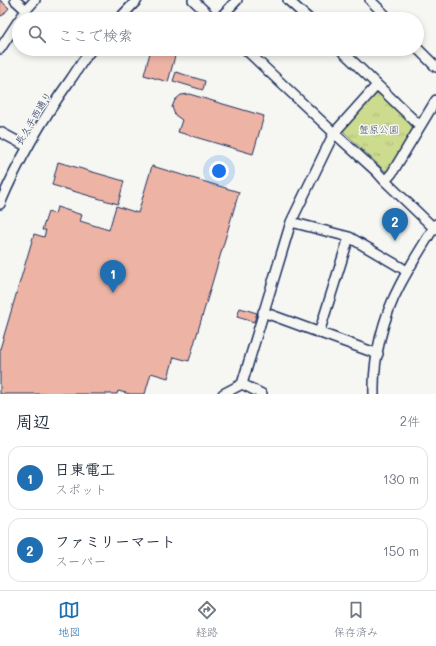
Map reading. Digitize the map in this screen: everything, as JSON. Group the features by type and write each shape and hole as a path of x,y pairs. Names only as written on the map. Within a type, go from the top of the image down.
{"street":[{"path":"15,0 26,10 35,0"},
{"path":"126,12 137,0"},
{"path":"193,0 206,12"},
{"path":"225,12 237,0"},
{"path":"288,0 301,12"},
{"path":"370,0 382,12"},
{"path":"0,49 12,30"},
{"path":"424,55 436,67"},
{"name":"長久手西通り","path":"0,204 12,177 52,106 87,56"},
{"path":"252,56 435,227 407,272 388,313 380,340 373,378 374,394"},
{"path":"347,56 420,126"},
{"path":"223,394 242,384 291,222 334,133 377,86"},
{"path":"385,181 392,173 436,100"},
{"path":"0,132 28,147"},
{"path":"291,222 349,236 407,272"},
{"path":"319,333 349,236"},
{"path":"263,312 378,354"},
{"path":"242,384 262,394"}],"green space":[{"name":"蟹原公園","path":"378,89 414,125 413,130 388,172 385,171 344,132 343,129"}],"building":[{"path":"0,0 9,8 2,16 0,15"},
{"path":"149,56 175,56 168,82 144,75"},
{"path":"176,72 205,81 203,90 173,81"},
{"path":"189,94 264,116 253,154 178,132 182,120 175,115 172,107 175,100 181,95"},
{"path":"58,162 124,181 118,204 52,185"},
{"path":"152,166 239,192 189,361 174,357 168,378 151,373 145,394 130,394 118,391 117,394 0,394 0,349 34,234 44,237 46,230 42,230 48,212 55,214 57,207 82,215 80,221 109,230 116,206 138,213"},
{"path":"240,308 257,313 254,322 237,317"}],"place":[{"name":"ファミリーマート","path":"395,241"},
{"name":"日東電工","path":"113,293"}]}
